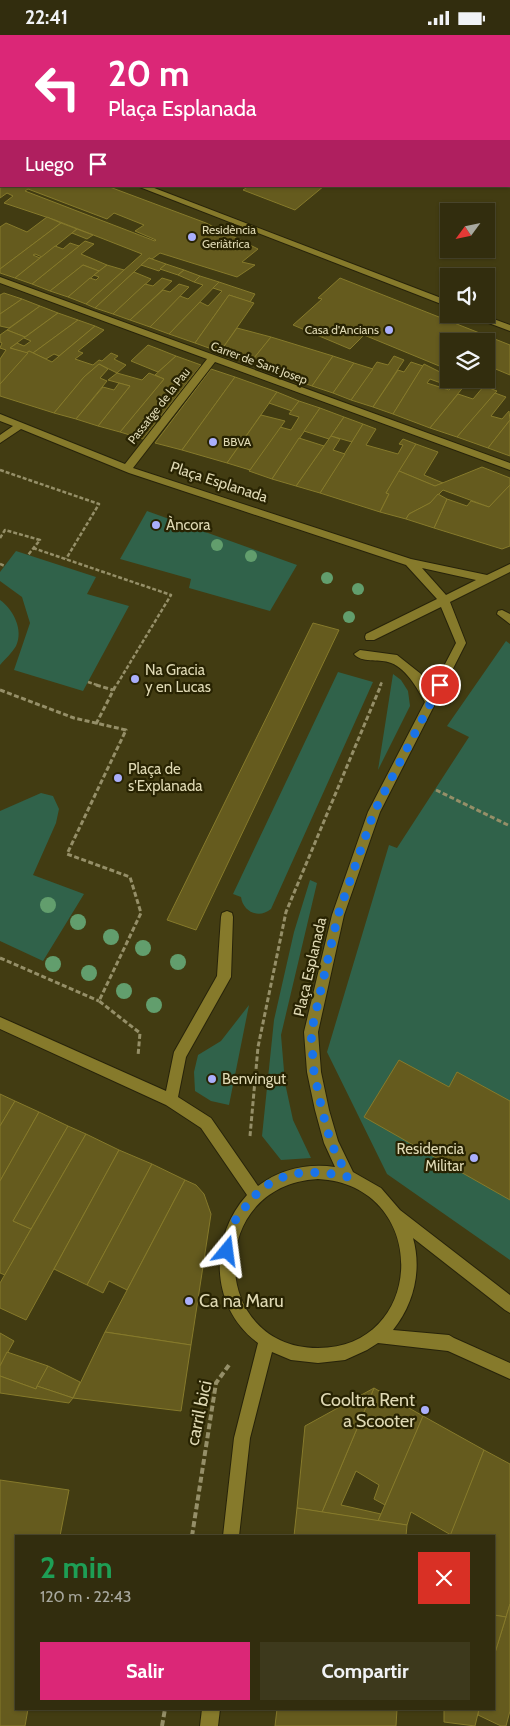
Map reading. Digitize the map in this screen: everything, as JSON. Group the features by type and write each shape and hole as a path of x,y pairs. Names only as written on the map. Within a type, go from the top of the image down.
{"street":[{"path":"144,187 440,301"},
{"name":"Carrer de Sant Josep","path":"0,280 510,467"},
{"path":"495,322 510,328"},
{"name":"Passatge de la Pau","path":"126,468 212,359"},
{"name":"Plaça Esplanada","path":"0,417 126,468 410,562 488,579"},
{"path":"0,440 22,425"},
{"name":"Plaça Esplanada","path":"348,1177 331,1143 322,1110 314,1072 311,1033 338,915 374,812 461,643 443,599 410,562"},
{"path":"370,637 443,599 510,568"},
{"path":"360,654 392,658 417,677 431,703"},
{"path":"171,1100 179,1057 224,977 227,917"},
{"path":"0,1023 135,1082 171,1100 206,1123 255,1194"},
{"path":"394,1213 407,1244 409,1277 399,1310 379,1336 354,1351 324,1358 294,1353 267,1341 243,1316 229,1284 227,1251 236,1219 255,1194 276,1180 299,1172 324,1171 348,1177 373,1191 394,1213 510,1305"},
{"path":"379,1336 449,1343 510,1371"},
{"path":"231,1535 242,1438 267,1341"},
{"path":"209,1726 211,1710"}],"path":[{"path":"0,470 99,504 66,559"},
{"path":"0,538 5,530 40,540 28,555"},
{"path":"34,548 172,595 113,690 96,723"},
{"path":"0,564 5,566"},
{"path":"88,683 113,690"},
{"path":"0,690 74,718 126,731 67,854 130,877 141,913 99,1001"},
{"path":"436,790 510,826"},
{"path":"0,958 99,1001 140,1033 135,1082"},
{"name":"carril bici","path":"192,1535 216,1383 232,1360"},
{"path":"162,1726 165,1710"}],"green space":[{"path":"147,511 297,565 270,611 189,588 191,579 120,559"},
{"path":"16,551 96,577 87,594 129,606 83,691 14,670 30,623 22,597 0,581 0,572"},
{"path":"0,600 13,614 19,633 16,646 0,665"},
{"path":"506,641 510,644 510,1260 387,1174 327,1052 389,845 397,848 469,737 447,726"},
{"path":"338,672 373,682 271,909 257,914 245,907 241,897 233,894"},
{"path":"393,674 401,680 408,691 410,706 378,770"},
{"path":"41,793 53,796 59,809 56,823 33,875 84,894 43,961 0,941 0,811"},
{"path":"310,880 317,883 281,1035 285,1083 293,1120 311,1158 281,1160 262,1136 274,1020 294,932"},
{"path":"249,1005 229,1105 211,1101 195,1091 194,1072 198,1055 221,1041"}],"building":[{"name":"Residència Geriàtrica","path":"0,187 110,187 206,223 258,249 242,262 255,265 237,277 160,253 152,259 149,258 95,308 86,304 142,254 55,220 4,203 13,196 7,193 0,198","holes":["28,189 107,219 114,213 144,225 135,231 156,240 25,191"]},
{"path":"248,187 323,187 295,210 243,190"},
{"path":"47,217 61,223 0,269 0,227 6,223 27,232"},
{"path":"61,223 77,229 42,257 33,255 40,258 15,278 0,273 0,269"},
{"path":"77,229 93,235 87,239 72,233"},
{"path":"85,241 94,244 81,254 107,265 99,271 83,265 50,291 32,284"},
{"path":"70,243 79,246 32,284 15,278 55,246 63,249"},
{"path":"149,258 166,264 159,271 141,265"},
{"path":"166,264 184,270 178,275 160,269"},
{"path":"83,265 99,271 68,297 50,291"},
{"path":"107,265 124,270 86,304 68,297 90,278 96,280 99,277 94,275"},
{"path":"184,270 200,276 194,282 178,275"},
{"path":"134,272 151,279 113,314 95,308"},
{"path":"200,276 219,282 169,334 150,327 180,296 188,299 203,285 194,282"},
{"path":"162,278 172,281 130,320 113,314 145,284 153,286"},
{"name":"Casa d'Ancians","path":"340,278 440,317 440,323 454,323 480,333 440,333 440,366 364,335 350,349 293,325 322,299 318,298"},
{"path":"219,282 255,294 250,302 229,295 195,343 169,334 200,302 208,306 222,291 213,288"},
{"path":"179,284 189,287 150,327 130,320 163,290 170,292"},
{"path":"4,293 22,299 0,314 0,295"},
{"path":"229,295 254,303 220,352 195,343"},
{"path":"22,299 40,306 9,328 0,326 0,314"},
{"path":"40,306 58,313 25,337 7,330"},
{"path":"58,313 78,320 33,353 10,348 17,343 24,346 31,341 24,338"},
{"path":"78,320 95,326 59,356 54,354 46,359 33,353"},
{"path":"95,326 104,330 78,351 83,353 75,359 93,365 99,360 102,361 111,353 118,356 114,359 126,365 117,373 99,364 84,377 54,413 0,396 0,384 29,351 52,362"},
{"path":"237,328 271,337 250,363 220,352"},
{"path":"7,330 25,337 10,348 28,353 0,384 0,359 6,350 0,348 2,343 0,342 0,335"},
{"path":"271,337 333,356 312,386 250,363"},
{"name":"Casa d'Ancians","path":"495,339 510,345 510,375 495,369"},
{"path":"148,345 176,356 158,372 131,361"},
{"path":"176,356 201,365 143,439 120,432 164,379 155,375"},
{"path":"333,356 354,363 333,393 312,386"},
{"path":"394,356 404,360 373,407 351,400 377,362 388,365"},
{"path":"411,362 423,366 393,414 373,407 398,370 404,372"},
{"path":"354,363 373,369 351,400 333,393"},
{"path":"99,364 108,369 100,378 107,381 76,419 54,413 84,377"},
{"path":"424,364 440,372 440,383 430,379 427,383 449,390 451,388 463,388 430,428 393,414"},
{"path":"211,369 235,377 182,450 155,443"},
{"path":"117,373 142,380 149,373 164,379 120,432 98,426 130,386 108,380"},
{"path":"235,377 277,392 227,463 182,450"},
{"path":"119,383 130,386 98,426 76,419 103,387 114,390"},
{"path":"482,388 497,391 457,437 430,428 458,394 473,399"},
{"path":"277,392 299,401 292,411 269,403"},
{"path":"495,393 506,397 491,416 502,419 509,411 510,420 488,448 457,437"},
{"path":"299,401 320,408 272,479 249,471 280,427 291,430 299,417 289,414"},
{"path":"320,408 344,417 329,439 304,431"},
{"path":"261,415 285,421 250,470 227,463"},
{"path":"344,417 363,424 352,442 331,436"},
{"path":"510,420 510,456 488,448"},
{"path":"363,424 376,429 366,445 398,454 403,445 399,444 403,439 416,444 386,493 389,494 380,512 320,493"},
{"path":"331,436 340,439 333,450 345,454 320,493 296,486"},
{"path":"299,438 324,446 296,486 272,479"},
{"path":"416,444 438,452 424,475 443,483 435,486 399,471"},
{"path":"482,467 510,478 510,485 489,507 443,490 430,503 409,514 406,519 380,512 389,494 386,493 399,471 435,486"},
{"path":"510,485 510,546 502,549 434,528 447,499 467,506 471,501 489,507"},
{"path":"438,494 447,499 434,528 406,519 409,514 430,503"},
{"path":"313,623 339,630 196,930 167,920"},
{"name":"Residencia Militar","path":"399,1060 449,1087 457,1072 510,1101 510,1200 364,1117"},
{"path":"0,1094 15,1101 0,1126"},
{"path":"15,1101 39,1112 0,1181 0,1126"},
{"path":"39,1112 68,1126 13,1221 31,1229 5,1275 0,1273 0,1181"},
{"path":"68,1126 86,1134 31,1229 13,1221"},
{"path":"86,1134 119,1150 26,1320 0,1308 0,1283"},
{"path":"119,1150 152,1164 87,1285 54,1269"},
{"path":"152,1164 185,1180 127,1290 109,1281 103,1293 87,1285"},
{"path":"185,1180 196,1185 204,1194 211,1214 191,1345 105,1332"},
{"path":"105,1332 191,1345 181,1411 73,1398"},
{"path":"0,1333 14,1341 0,1366"},
{"path":"7,1352 48,1366 36,1389 0,1376 0,1366"},
{"path":"48,1366 80,1382 73,1398 37,1386"},
{"path":"0,1376 36,1389 37,1386 73,1398 69,1403 0,1393"},
{"path":"374,1388 423,1416 410,1447 385,1505 374,1499 379,1485 356,1471 341,1505 381,1514 378,1521 322,1512"},
{"path":"374,1388 322,1512 297,1508 305,1426"},
{"path":"423,1416 484,1450 451,1535 411,1512 407,1525 378,1521"},
{"path":"484,1450 510,1464 510,1604 506,1617 495,1615 495,1535 450,1535"},
{"path":"0,1480 69,1490 60,1535 15,1535 15,1710 28,1710 25,1726 0,1726"},
{"path":"297,1508 407,1525 406,1535 294,1535"},
{"path":"510,1604 510,1711 506,1726 501,1726 478,1715 479,1710 495,1710 495,1653"},
{"path":"495,1615 506,1617 495,1653"},
{"path":"277,1710 397,1710 396,1726 275,1726"},
{"path":"444,1710 479,1710 475,1726 444,1722"}],"place":[{"name":"Residència Geriàtrica","path":"192,237"},
{"name":"Casa d'Ancians","path":"389,330"},
{"name":"BBVA","path":"213,442"},
{"name":"Àncora","path":"156,525"},
{"name":"Na Gracia y en Lucas","path":"135,679"},
{"name":"Plaça de s'Explanada","path":"118,778"},
{"name":"Benvingut","path":"212,1079"},
{"name":"Residencia Militar","path":"474,1158"},
{"name":"Ca na Maru","path":"189,1301"},
{"name":"Cooltra Rent a Scooter","path":"425,1410"}],"route":[{"path":"227,1251 236,1219 255,1194 276,1180 299,1172 324,1171 348,1177 331,1143 322,1110 314,1072 311,1033 338,915 374,812 440,685"}]}
